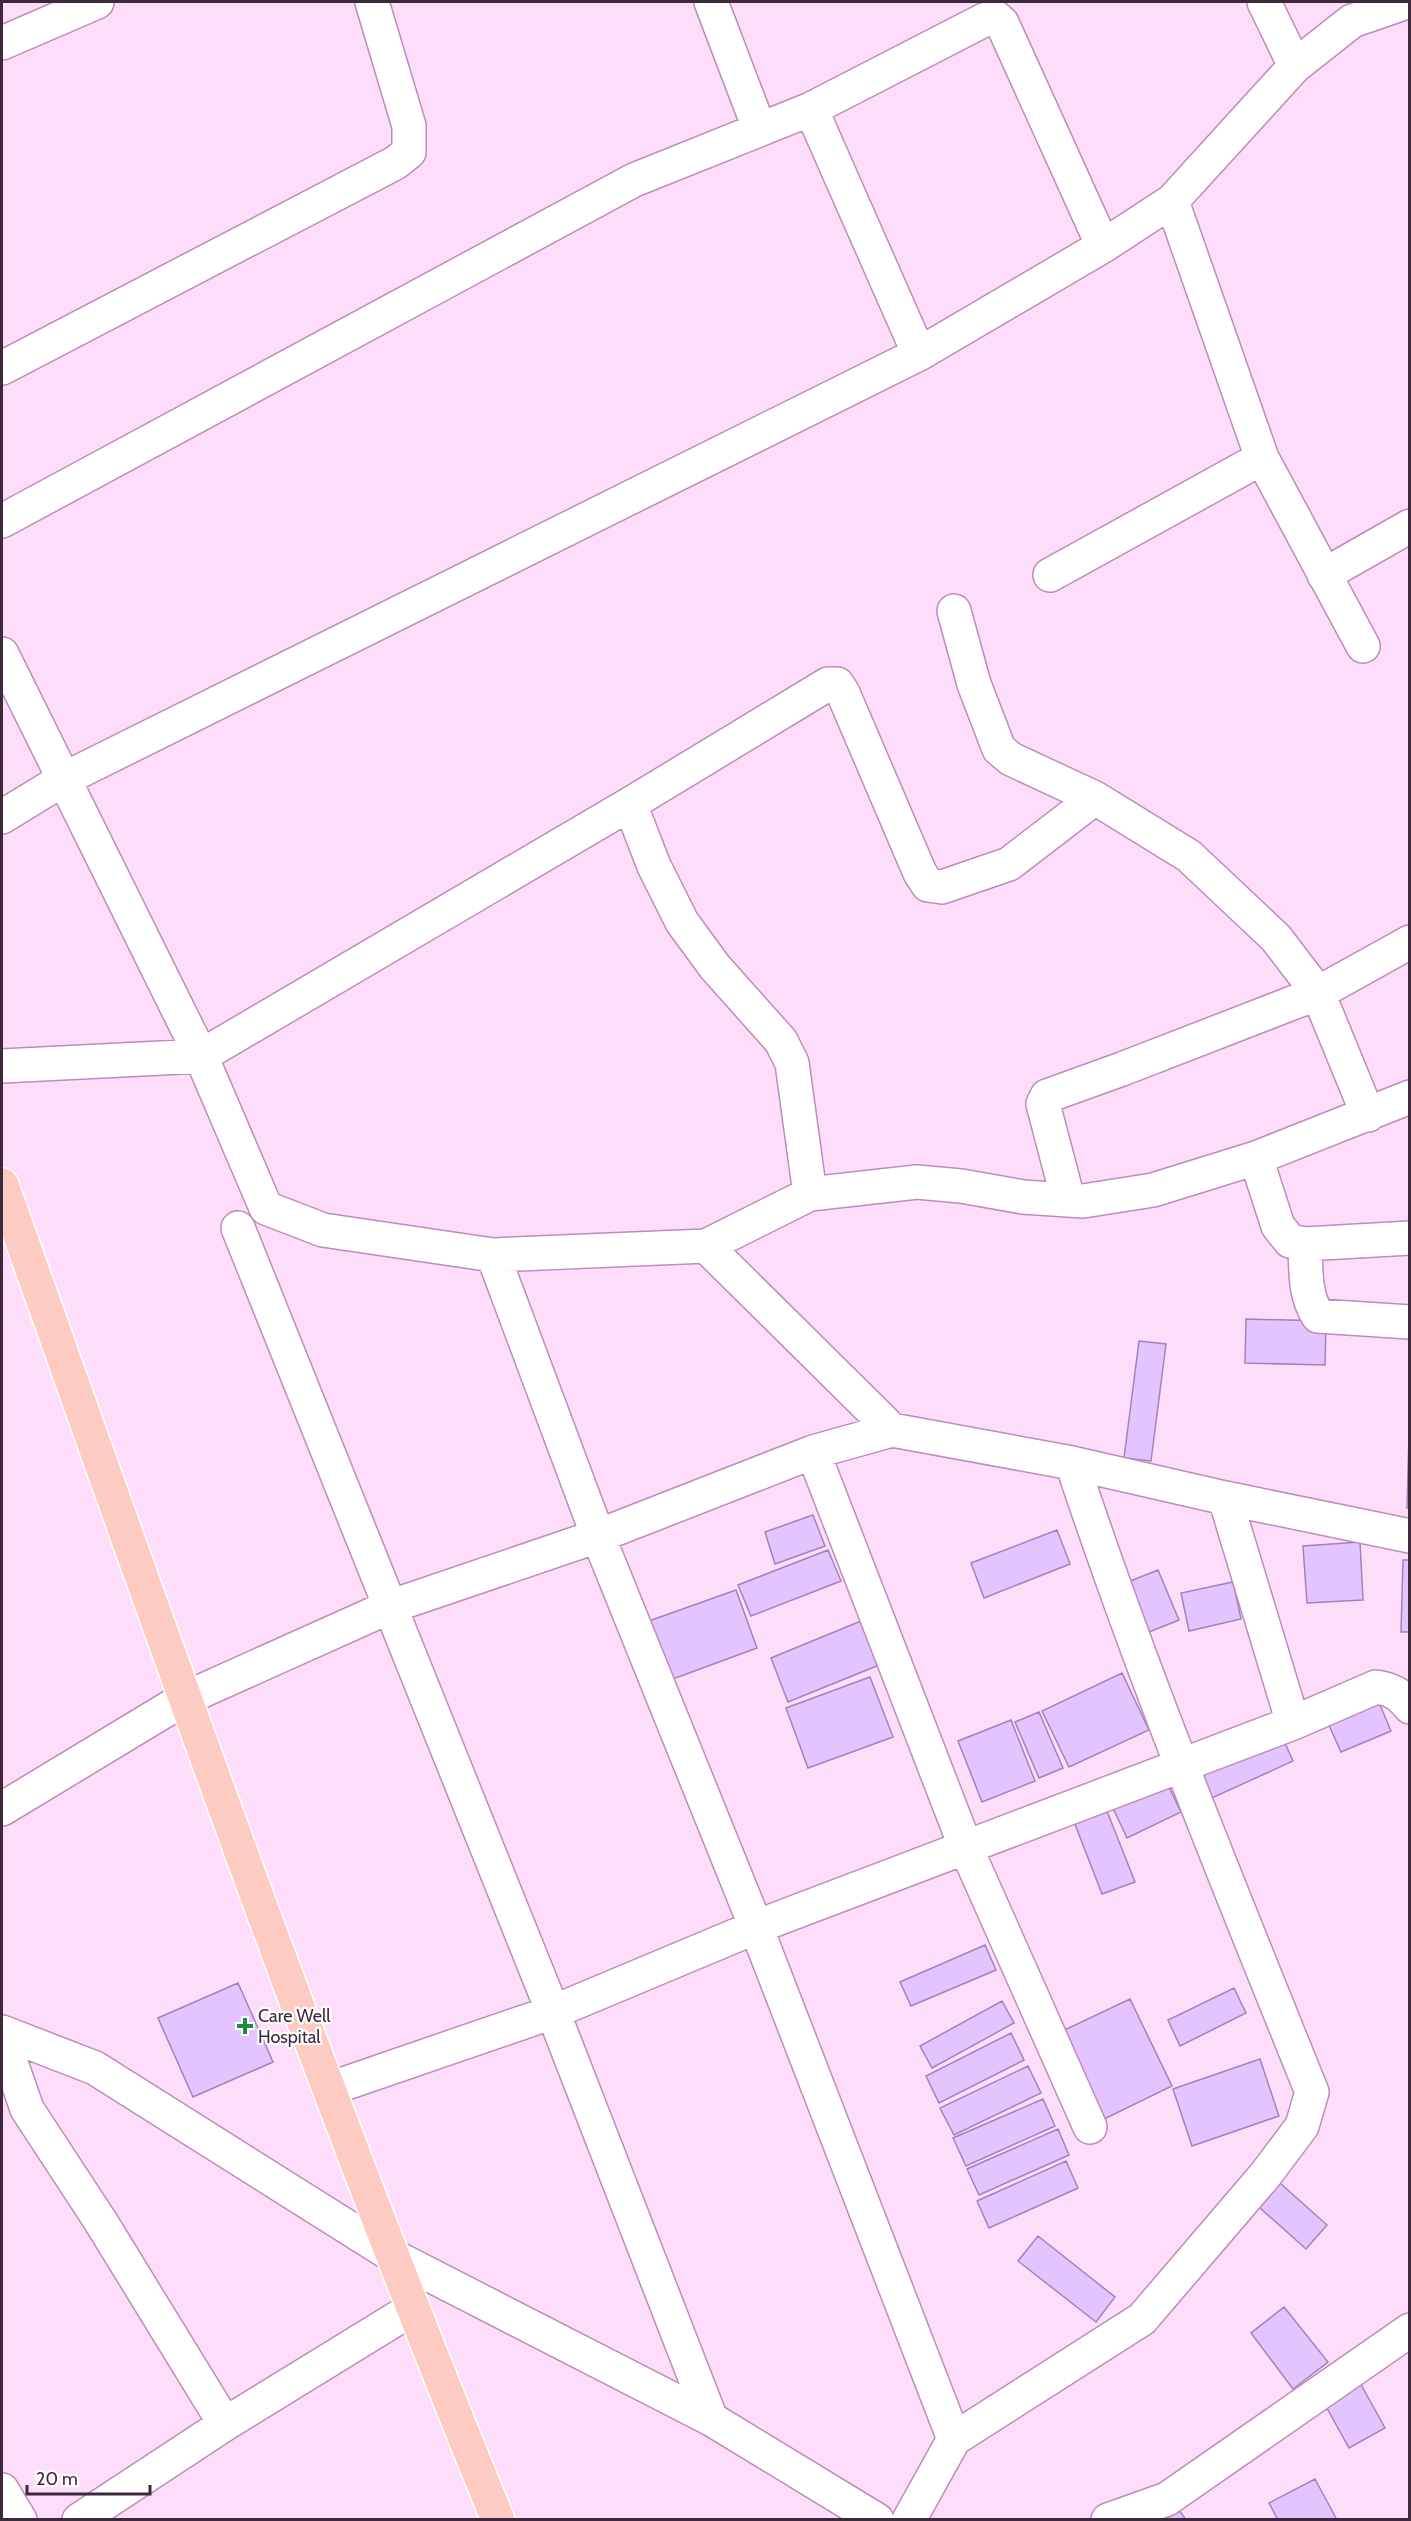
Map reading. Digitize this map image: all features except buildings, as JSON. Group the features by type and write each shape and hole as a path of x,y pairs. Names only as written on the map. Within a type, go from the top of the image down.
{"main road":[{"path":"2,1185 184,1699 329,2089 395,2257 411,2309 498,2520"}],"street":[{"path":"2,43 97,2"},
{"path":"2,368 395,163 409,152 409,126 372,2"},
{"path":"711,2 759,128"},
{"path":"1264,2 1295,66"},
{"path":"1324,43 1335,10 1343,2"},
{"path":"2,817 64,778 919,354 1102,246 1172,201 1295,66 1352,21 1407,2"},
{"path":"2,521 634,180 811,109 984,20 995,18 1002,23 1102,246"},
{"path":"811,109 919,354"},
{"path":"1172,201 1262,458 1363,646"},
{"path":"1050,575 1262,458"},
{"path":"1324,575 1410,526"},
{"path":"954,611 974,684 999,749 1011,759 1095,798 1189,856 1275,938 1318,993 1368,1115"},
{"path":"2,654 201,1056 266,1208 323,1230 493,1255 706,1246 810,1194 917,1182 961,1186 1023,1197 1083,1201 1153,1190 1256,1158 1410,1097"},
{"path":"2,1066 201,1056 630,804 828,684 837,684 843,693 920,873 928,885 942,887 1009,864 1095,798"},
{"path":"630,804 654,866 682,922 715,967 781,1041 792,1064 810,1194"},
{"path":"1068,1199 1043,1104 1047,1096 1122,1070 1318,993 1410,942"},
{"path":"1256,1158 1278,1226 1290,1241 1305,1244 1410,1238"},
{"path":"238,1228 553,2012 711,2419"},
{"path":"1305,1244 1306,1286 1318,1316 1410,1322"},
{"path":"706,1246 892,1430"},
{"path":"493,1255 598,1536 756,1927 954,2439"},
{"path":"2,1809 184,1699 389,1607 598,1536 813,1452 892,1430 1072,1463 1224,1498 1410,1536"},
{"path":"813,1452 966,1848 1090,2127"},
{"path":"909,2520 954,2439 1142,2319 1266,2174 1302,2126 1312,2092 1180,1767 1111,1581 1072,1463"},
{"path":"1224,1498 1293,1724"},
{"path":"329,2089 553,2012 756,1927 1293,1724 1376,1687 1390,1689 1403,1698 1410,1707"},
{"path":"2,2035 95,2068 395,2257 711,2419 877,2520"},
{"path":"2,2035 27,2109 101,2222 225,2424"},
{"path":"79,2520 225,2424 411,2309"},
{"path":"1108,2520 1167,2499 1410,2330"},
{"path":"2,2490 20,2520"}],"place":[{"name":"Care Well Hospital","path":"245,2026"}]}
